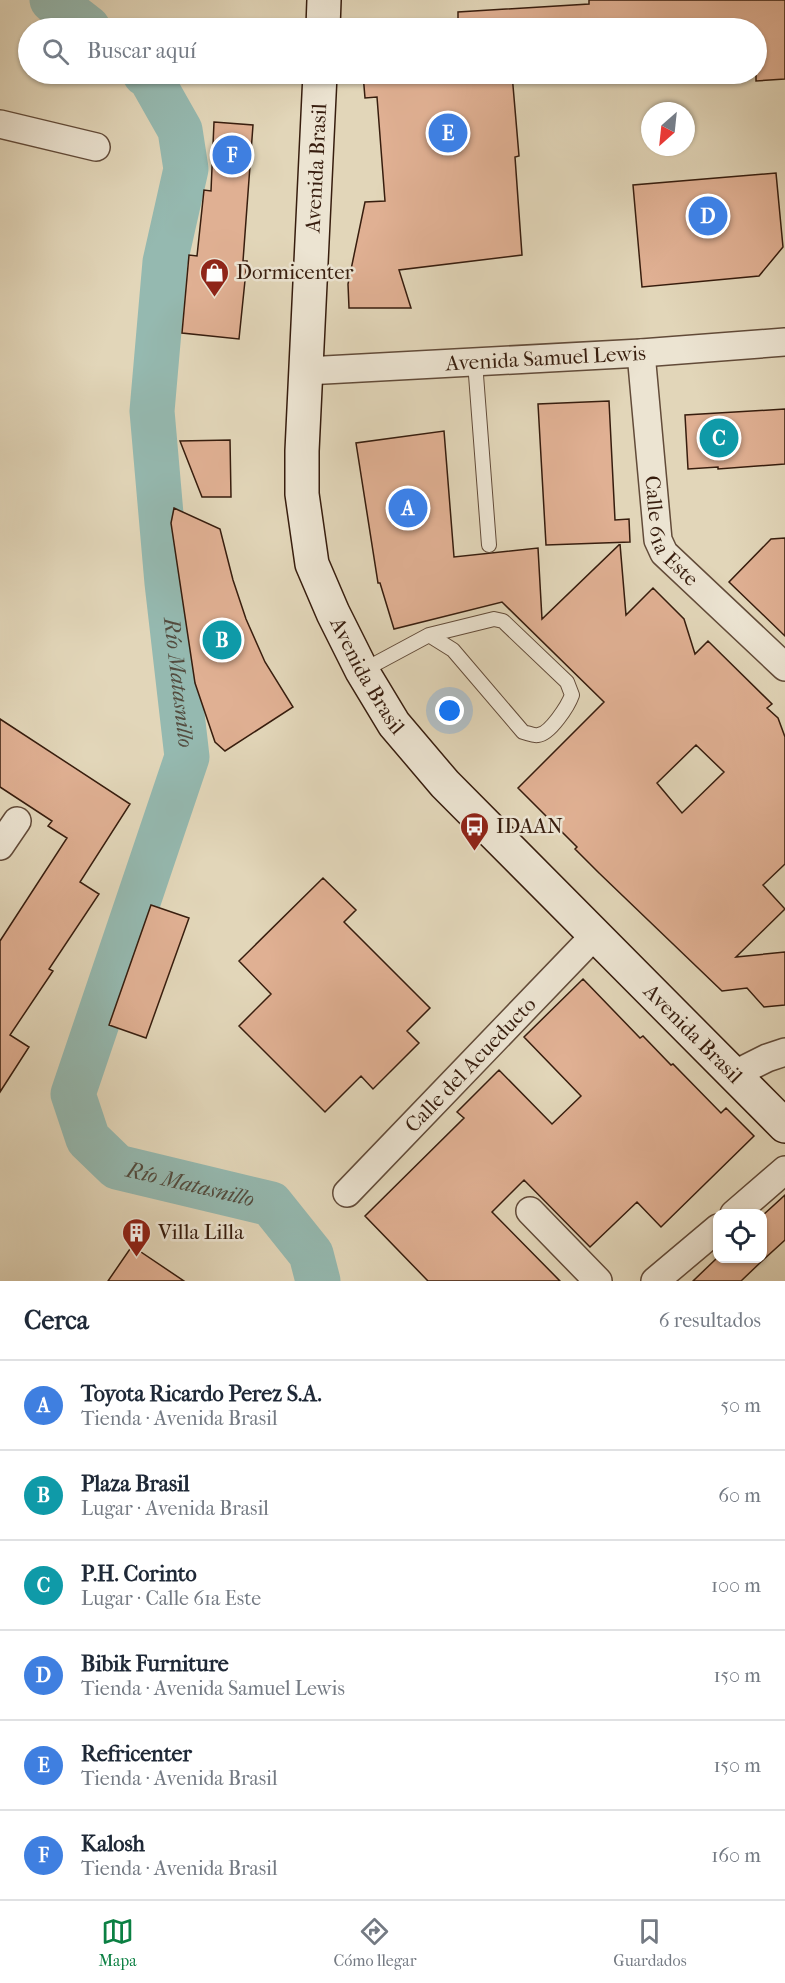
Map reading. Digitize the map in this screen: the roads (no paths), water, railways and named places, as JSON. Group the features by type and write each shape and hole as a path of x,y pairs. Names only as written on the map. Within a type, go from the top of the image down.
{"main road":[{"path":"323,18 324,0"},
{"name":"Avenida Brasil","path":"320,84 302,451 303,494 312,564 333,613 362,671 394,724 445,784 785,1126"}],"street":[{"path":"0,124 96,147"},
{"name":"Avenida Samuel Lewis","path":"306,371 641,353 785,342"},
{"name":"Calle 61a Este","path":"641,353 658,540 664,553 785,667"},
{"path":"0,846 17,821"},
{"name":"Calle del Acueducto","path":"347,1193 595,935"},
{"path":"733,1075 785,1052"},
{"path":"740,1209 785,1170"},
{"path":"530,1211 598,1281"},
{"path":"655,1281 713,1231"}],"lane":[{"path":"475,362 489,545"},
{"path":"362,671 429,635 494,619 503,621 567,682 572,695 568,706 545,732 536,736 523,732 453,650 429,635"}],"waterway":[{"name":"Río Matasnillo","path":"52,0 75,18"},
{"name":"Río Matasnillo","path":"154,84 180,130 186,169 165,262 152,411 167,583 187,757 73,1094 88,1139 117,1167 271,1204 311,1254 318,1281"}],"place":[{"name":"Refricenter","path":"448,133"},
{"name":"Kalosh","path":"232,155"},
{"name":"Bibik Furniture","path":"708,216"},
{"name":"Dormicenter","path":"215,298"},
{"name":"P.H. Corinto","path":"719,438"},
{"name":"Toyota Ricardo Perez S.A.","path":"408,508"},
{"name":"Plaza Brasil","path":"222,640"},
{"name":"IDAAN","path":"475,852"},
{"name":"Villa Lilla","path":"137,1258"}]}
